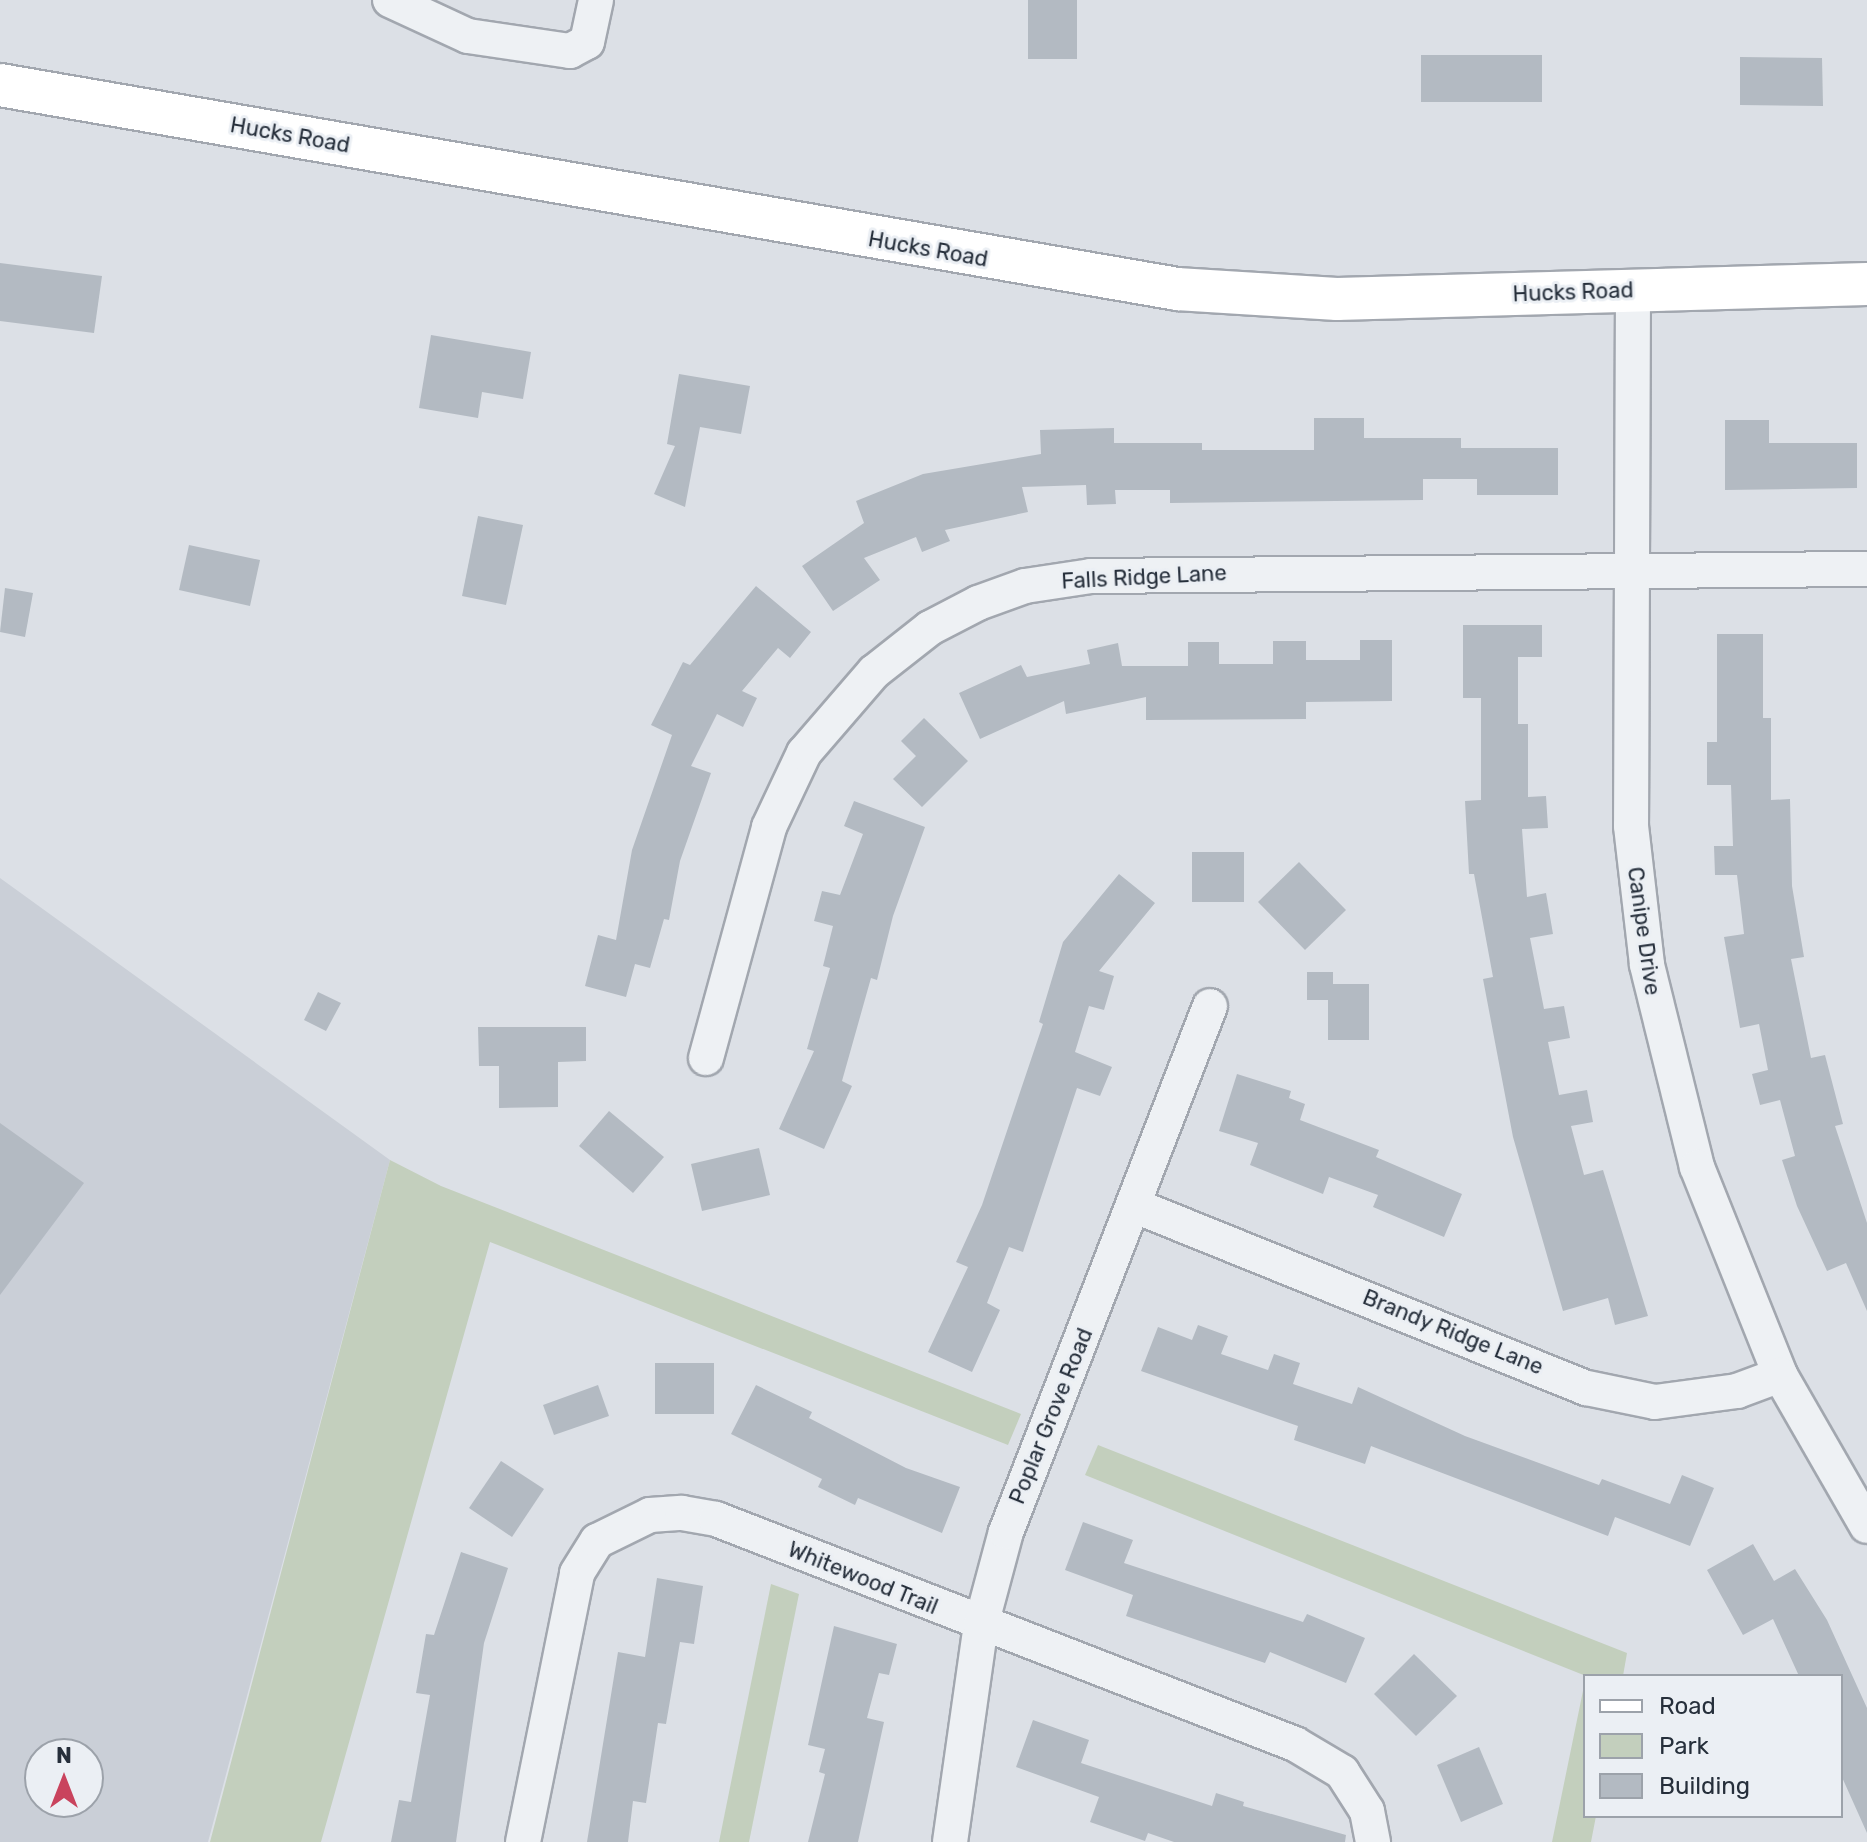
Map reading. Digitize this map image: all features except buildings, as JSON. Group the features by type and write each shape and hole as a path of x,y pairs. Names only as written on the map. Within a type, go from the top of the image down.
{"main road":[{"name":"Hucks Road","path":"0,85 1114,282 1337,299 1867,284"}],"street":[{"path":"390,0 468,36 570,51 587,42 596,0"},
{"name":"Canipe Drive","path":"1633,290 1631,826 1647,965 1697,1167 1780,1375 1867,1526"},
{"name":"Falls Ridge Lane","path":"706,1058 769,827 784,792 832,718 874,672 930,628 1025,586 1091,576 1867,569"},
{"name":"Poplar Grove Road","path":"950,1842 981,1625 1006,1532 1210,1006"},
{"name":"Brandy Ridge Lane","path":"1133,1205 1587,1388 1655,1402 1737,1391 1780,1375"},
{"name":"Whitewood Trail","path":"523,1842 577,1573 597,1541 650,1515 682,1513 716,1519 1324,1759 1342,1772 1367,1811 1373,1842"}],"shaded area":[{"path":"0,878 390,1160 208,1842 0,1842"}],"green space":[{"path":"390,1160 441,1186 1021,1414 1008,1445 490,1242 321,1842 210,1842"},
{"path":"1098,1445 1627,1653 1623,1674 1583,1675 1085,1475"},
{"path":"771,1584 799,1594 749,1842 719,1842"},
{"path":"1583,1691 1583,1818 1596,1818 1591,1842 1552,1842"}]}
